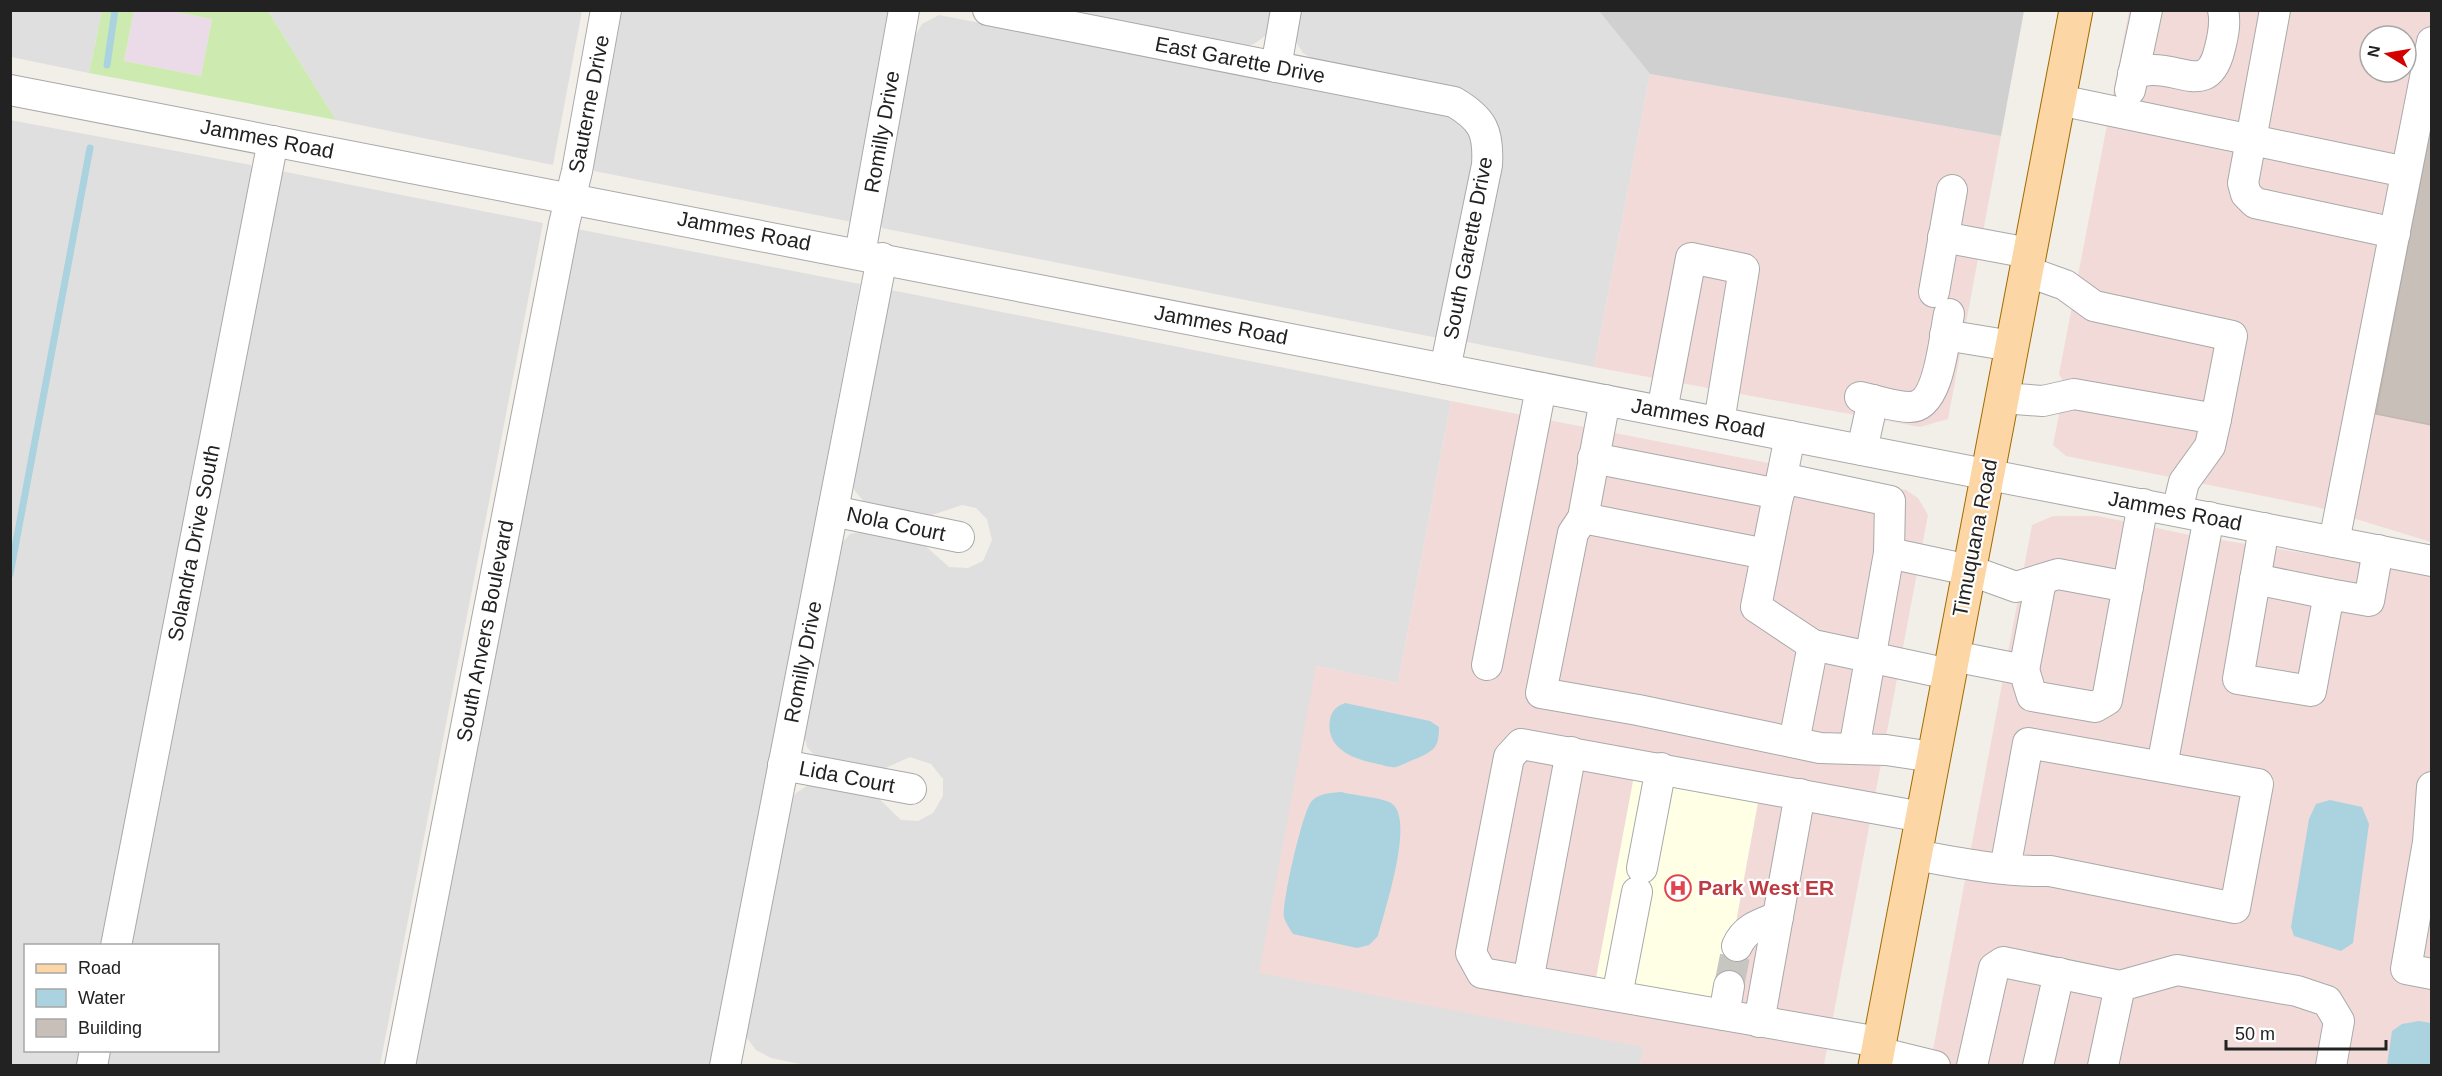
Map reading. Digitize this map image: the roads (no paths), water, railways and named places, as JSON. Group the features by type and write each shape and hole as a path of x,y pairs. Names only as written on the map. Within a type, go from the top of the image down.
{"main road":[{"name":"Timuquana Road","path":"1877,1053 2076,10"}],"street":[{"name":"Sauterne Drive","path":"570,198 606,10"},
{"name":"Romilly Drive","path":"732,1064 783,765 833,511 871,256 904,10"},
{"name":"East Garette Drive","path":"988,10 1455,102 1473,113 1483,127"},
{"path":"1276,68 1286,10"},
{"path":"2126,114 2147,10"},
{"path":"2133,74 2152,70 2197,78 2207,74 2216,64 2225,17 2223,10"},
{"path":"2275,10 2243,183 2246,194 2255,203 2395,232"},
{"path":"2334,542 2432,42"},
{"name":"Jammes Road","path":"10,90 2432,561"},
{"path":"2059,100 2406,172"},
{"name":"South Garette Drive","path":"1445,369 1487,165 1488,145 1483,127"},
{"name":"Solandra Drive South","path":"116,944 273,141"},
{"path":"1845,491 1859,449 1866,398 1910,407 1920,405 1935,385 1942,314 1943,237 1952,190"},
{"name":"South Anvers Boulevard","path":"400,1065 570,198"},
{"path":"1943,237 2028,262 2094,306 2232,336 2210,446 2184,482 2177,511"},
{"path":"1662,411 1691,258 1744,269 1719,422"},
{"path":"1942,314 2012,346"},
{"path":"1487,665 1541,388"},
{"path":"2002,398 2043,401 2074,394 2216,419"},
{"path":"1605,400 1583,518 1573,533 1541,693 1638,710 1820,748 1886,750 1934,757"},
{"path":"1790,436 1756,607 1813,645 1870,656 2025,670"},
{"path":"1593,458 1781,486 1845,491 1890,501 1888,553 1854,749"},
{"path":"2041,581 2025,670 2032,696 2095,707 2107,700 2143,504"},
{"name":"Nola Court","path":"833,511 959,537"},
{"path":"2162,766 2209,517"},
{"path":"1583,518 1766,554"},
{"path":"2264,528 2238,679 2310,691 2329,594"},
{"path":"2255,579 2369,601 2378,550"},
{"path":"1888,553 1969,570 2016,587 2058,574 2128,587"},
{"path":"1794,742 1813,645"},
{"path":"1915,855 2005,870 2050,871 2235,908 2258,784 2028,743 2005,870"},
{"path":"1922,817 1521,744 1509,757 1471,953 1482,973 1759,1022 1877,1053 1935,1065"},
{"path":"1528,981 1571,752"},
{"name":"Lida Court","path":"783,765 911,789"},
{"path":"1617,996 1661,768"},
{"path":"2431,790 2428,842 2406,969 2432,974"},
{"path":"1759,1022 1800,794"},
{"path":"1737,946 1742,934 1778,917"},
{"path":"1972,1065 1994,968 2003,962 2120,986 2177,970 2296,991 2327,1001 2339,1021 2331,1065"},
{"path":"2038,1065 2059,973"},
{"path":"1724,1015 1729,986"},
{"path":"2103,1065 2120,986"}],"water":[{"path":"1345,703 1430,721 1439,727 1437,743 1428,753 1396,767 1359,759 1343,751 1332,738 1330,719 1332,713"},
{"path":"1341,792 1391,803 1398,812 1400,827 1396,866 1378,936 1369,945 1357,948 1293,934 1284,917 1289,877 1307,810 1317,797"},
{"path":"2330,800 2362,807 2369,824 2353,943 2341,951 2294,936 2291,927 2309,819 2316,804"},
{"path":"2419,1021 2431,1023 2431,1065 2387,1065 2392,1031 2402,1024"}],"waterway":[{"path":"107,65 115,10"},
{"path":"10,574 90,148"}],"tunnel":[{"path":"1729,986 1737,946"}],"place":[{"name":"Park West ER","path":"1678,888"}]}
